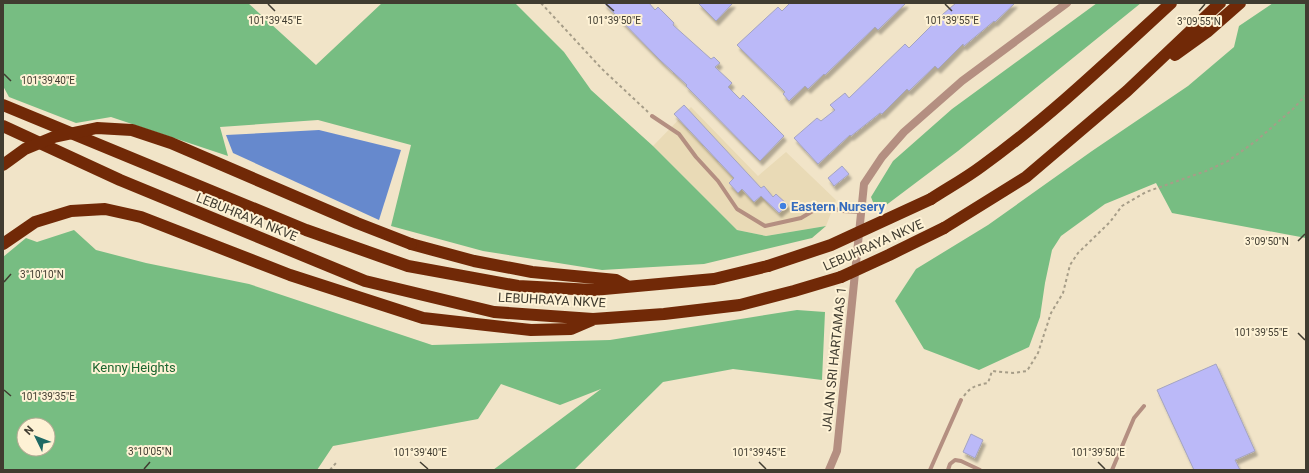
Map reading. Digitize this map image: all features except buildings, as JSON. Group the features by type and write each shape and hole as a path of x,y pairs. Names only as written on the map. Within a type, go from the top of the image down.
{"highway":[{"path":"1116,53 1163,3"},
{"path":"1116,53 1171,3"},
{"path":"1141,78 1220,3"},
{"path":"1141,78 1207,32 1240,3"},
{"name":"LEBUHRAYA NKVE","path":"3,105 306,230 408,266 518,286 593,290 714,279 768,266 831,245 931,199 981,167 1025,134 1061,104 1116,53"},
{"name":"LEBUHRAYA NKVE","path":"3,126 120,180 365,281 494,312 593,319 664,314 740,305 841,277 889,256 944,228 1026,177 1141,78"},
{"path":"3,165 25,149 54,137 97,128 132,130 171,142 357,223 411,244 474,261 532,272 616,280 628,287"},
{"path":"3,244 35,222 71,211 105,209 141,216 290,275 423,318 531,330 571,330 593,319"}],"street":[{"name":"JALAN SRI HARTAMAS 1","path":"829,470 837,451 864,184 882,157 904,132 962,81 1066,4"}],"lane":[{"path":"652,116 679,134 696,157 718,181 737,209 765,226 801,218 823,205 842,211 861,212"},
{"path":"930,470 961,400"},
{"path":"1112,470 1134,418 1144,406"},
{"path":"948,470 950,464 955,460 961,461 980,470"}],"path":[{"path":"541,3 602,69 652,116"},
{"path":"961,400 968,389 977,385 988,383 992,371 1026,371 1038,353 1051,313 1063,293 1070,265 1078,253 1110,222 1122,206 1146,192 1206,171 1228,160 1256,141 1294,108 1306,95"},
{"path":"330,470 336,463"}],"shaded area":[{"path":"691,107 758,176 786,152 836,200 826,226 766,236 737,230 653,146"}],"green space":[{"path":"3,3 248,3 316,65 382,3 515,3 564,52 591,90 653,146 737,230 766,236 826,226 812,238 704,264 602,270 483,251 391,226 411,145 318,120 220,127 228,156 111,117 76,123 9,97 3,86"},
{"path":"1097,3 1141,3 958,151 877,212 871,197 893,161 952,109"},
{"path":"1273,3 1306,3 1306,238 1172,213 1156,183 1105,204 1061,236 1052,250 1040,317 1029,347 979,370 924,349 895,301 916,269 988,225 1092,151 1188,86 1234,47 1239,26"},
{"name":"Kenny Heights","path":"74,230 96,250 146,263 249,284 432,345 610,340 797,310 825,312 822,380 733,369 663,382 574,470 493,470 601,389 560,405 501,384 478,419 333,446 317,470 3,470 3,257 26,238 37,242"}],"water":[{"path":"319,130 401,150 379,220 233,153 226,135"}],"place":[{"name":"Eastern Nursery","path":"783,206"}]}
